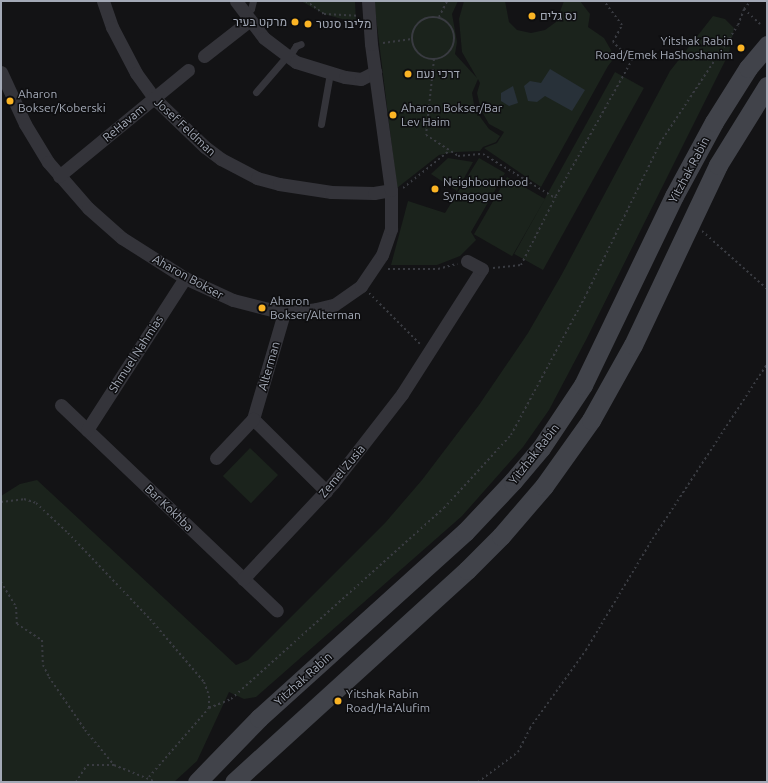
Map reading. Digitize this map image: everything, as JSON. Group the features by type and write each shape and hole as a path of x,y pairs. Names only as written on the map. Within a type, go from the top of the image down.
{"main road":[{"name":"Yitzhak Rabin","path":"197,782 259,718 465,532 513,481 540,448 565,415 600,354 674,196 714,122 748,68 767,45"},
{"name":"Yitzhak Rabin","path":"234,782 467,570 501,536 544,486 591,420 633,345 728,146 767,86"}],"street":[{"name":"Josef Feldman","path":"103,1 112,27 136,73 154,98 205,147 239,170 257,178 279,184 331,192 391,194"},
{"path":"236,1 247,18 264,38 288,56 309,67 361,79 375,72"},
{"name":"Aharon Bokser","path":"1,72 25,124 60,176 88,208 122,238 185,278 233,300 284,313 334,305 361,286 375,268 382,255 391,229 391,194 367,3"},
{"path":"204,56 247,18"},
{"name":"ReHavam","path":"60,176 188,70"},
{"path":"467,261 482,269"},
{"name":"Zemel Zusia","path":"243,579 326,491 390,411 482,269"},
{"name":"Shmuel Nahmias","path":"87,430 185,278"},
{"name":"Alterman","path":"216,458 253,419 284,313"},
{"name":"Bar Kokhba","path":"61,405 277,612"},
{"path":"253,419 326,491"}],"lane":[{"path":"247,18 252,9 253,1"},
{"path":"256,92 296,46 301,44"},
{"path":"322,124 333,73"}],"path":[{"path":"306,1 324,14 351,17"},
{"path":"439,17 447,1"},
{"path":"482,269 521,265 555,198 632,60 613,42 622,25 604,1"},
{"path":"149,777 209,708 231,699 444,508 511,435 587,293 660,143 738,25 744,9 751,1"},
{"path":"744,9 760,24"},
{"path":"439,17 450,25 454,44 446,55 434,59 421,56 413,46 412,39 415,26 426,18 439,17"},
{"path":"371,44 412,39"},
{"path":"434,59 426,135 458,156 483,154 555,198"},
{"path":"391,194 449,151"},
{"path":"691,221 767,288"},
{"path":"375,268 438,269 467,261"},
{"path":"361,286 429,353"},
{"path":"478,782 518,752 530,728 586,650 650,543 767,364"},
{"path":"1,502 24,499 36,503 68,533 150,619 204,682 209,696 209,708"},
{"path":"1,582 16,607 18,624 42,640 43,665 49,677 85,730 114,765"},
{"path":"76,782 87,765 114,765 149,777 156,782"}],"shaded area":[{"path":"301,1 355,1 356,23 324,14"},
{"path":"374,1 458,1 452,14 457,42 455,54 477,78 462,52 459,19 464,1 505,1 509,22 517,30 531,33 545,30 556,22 564,1 580,1 590,14 588,27 604,38 615,57 608,66 541,187 484,148 497,143 504,132 489,124 481,110 477,93 480,83 478,79 472,93 475,110 489,129 500,136 496,142 483,147 480,151 456,152 439,155 397,188"},
{"path":"713,16 725,19 734,28 729,53 587,338 549,410 523,447 462,516 256,697 244,699 229,692 197,761 174,782 1,782 1,496 20,484 37,480 236,665 248,660 385,523 422,480 479,405 528,333 562,274 670,71"},
{"path":"550,69 585,90 572,111 545,96 537,102 528,101 524,86 530,81 541,83"},
{"path":"615,72 644,88 543,270 514,254"},
{"path":"513,86 518,103 509,106 501,101 501,93"},
{"path":"448,158 473,162 457,191 431,174"},
{"path":"479,158 505,173 471,232 476,240 460,256 437,265 391,265 408,201 445,213"},
{"path":"507,177 545,199 512,256 474,234"},
{"path":"250,448 278,475 251,503 223,476"}],"place":[{"name":"נס גלים","path":"532,16"},
{"name":"מרקט בעיר","path":"295,22"},
{"name":"מליבו סנטר","path":"308,24"},
{"name":"Yitshak Rabin Road/Emek HaShoshanim","path":"741,48"},
{"name":"דרכי נעם","path":"408,74"},
{"name":"Aharon Bokser/Koberski","path":"10,101"},
{"name":"Aharon Bokser/Bar Lev Haim","path":"393,115"},
{"name":"Neighbourhood Synagogue","path":"435,189"},
{"name":"Aharon Bokser/Alterman","path":"262,308"},
{"name":"Yitshak Rabin Road/Ha'Alufim","path":"338,701"}]}
